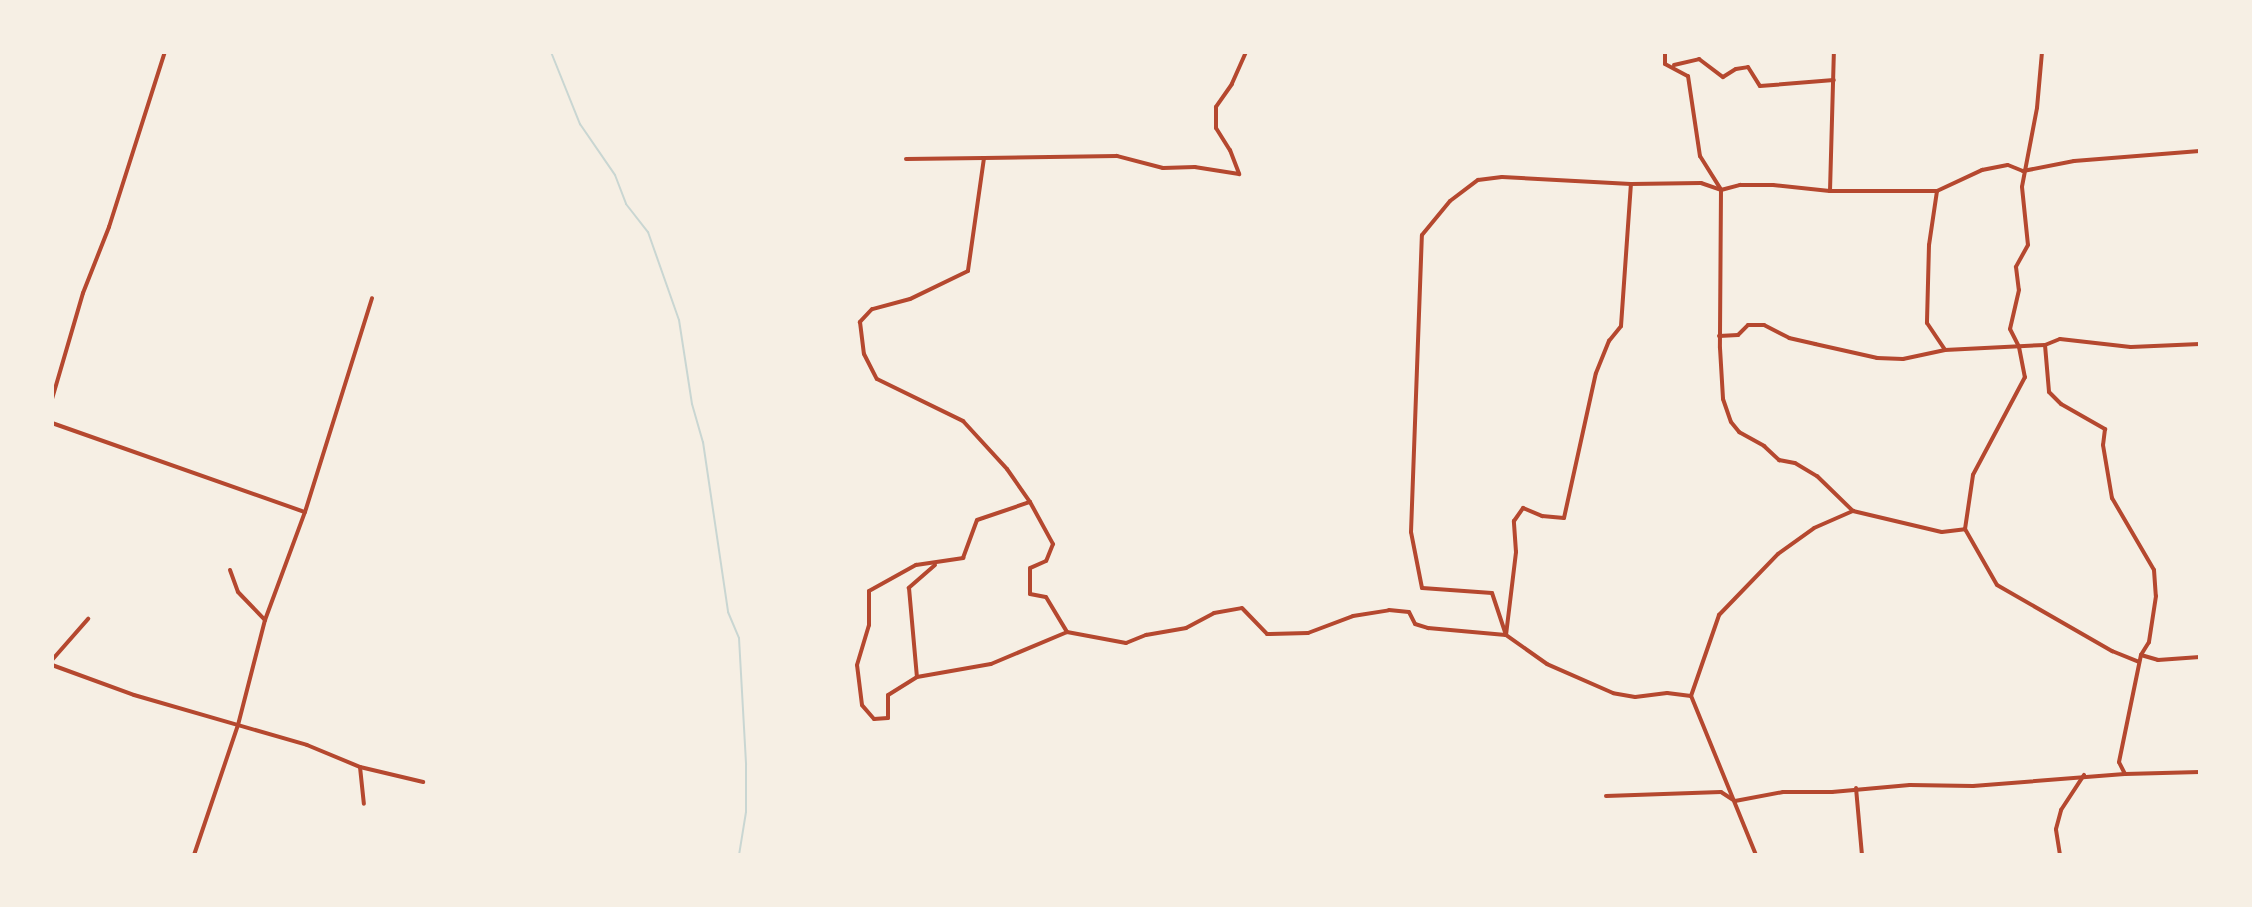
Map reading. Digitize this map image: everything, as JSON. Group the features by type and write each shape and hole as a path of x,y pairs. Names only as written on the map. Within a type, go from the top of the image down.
{"street":[{"path":"52,399 83,293 109,227 165,52"},
{"path":"906,159 1117,156 1148,165 1208,168 1239,174 1230,150 1216,128 1216,107 1232,84 1246,52"},
{"path":"1665,52 1665,64 1688,76 1700,156 1721,190 1723,280 1719,336 1723,399 1731,422 1739,432 1764,446 1779,460 1795,463 1817,476 1853,511 1942,532 1965,529"},
{"path":"1830,191 1834,52"},
{"path":"2042,52 2037,108 2023,171 2028,245 2016,267 2019,290 2010,329 2019,347 2025,377 1973,475 1965,529 1997,585 2112,651 2139,662"},
{"path":"1671,66 1699,59 1723,77 1736,69 1748,67 1760,86 1834,80"},
{"path":"1506,635 1492,593 1422,588 1411,532 1422,235 1450,201 1478,180 1502,177 1631,184 1701,183 1721,190 1773,185 1830,191 1937,191 1982,170 2008,165 2023,171 2074,161 2200,151"},
{"path":"984,158 968,271 910,299 872,309 860,322 860,338 877,379 963,421 1007,469 1053,544 1046,561 1030,568 1030,594 1046,597 1067,632"},
{"path":"1506,635 1516,552 1514,521 1523,508 1542,516 1564,518 1596,373 1609,341 1621,326 1631,184"},
{"path":"1937,191 1929,245 1927,323 1945,350"},
{"path":"194,855 238,725 265,620 305,512 372,298"},
{"path":"1719,336 1738,335 1748,325 1764,325 1789,338 1877,358 1903,359 1945,350 2045,345 2060,339 2131,347 2200,344"},
{"path":"2045,345 2049,392 2061,404 2105,429 2103,445 2112,498 2154,570 2156,596 2149,642 2139,662 2119,762 2125,774"},
{"path":"52,423 305,512"},
{"path":"1030,502 977,520 963,558 935,565 916,565 877,583 869,591 869,625 857,665 862,705 874,719 888,718 888,695 917,677 991,664 1067,632 1126,643 1146,635 1186,628 1214,613 1242,608 1267,634 1308,633 1353,616 1389,610 1409,612 1415,624 1428,628 1506,635 1547,664 1613,693 1635,697 1667,693 1691,696"},
{"path":"1756,855 1691,696 1703,652 1719,615 1778,554 1814,528 1853,511"},
{"path":"917,677 909,588 935,565"},
{"path":"230,570 238,592 265,620"},
{"path":"88,619 52,662 134,695 307,745 360,767 423,782"},
{"path":"2141,655 2158,660 2200,657"},
{"path":"360,767 364,804"},
{"path":"1606,796 1721,792 1735,801 1783,792 1973,786 2084,775 2200,772"},
{"path":"2060,855 2056,829 2061,810 2084,775"},
{"path":"1856,788 1862,855"}],"waterway":[{"path":"551,52 580,124 615,175 626,204 648,232 679,320 692,404 703,442 728,612 739,638 746,765 746,812 739,855"}]}
